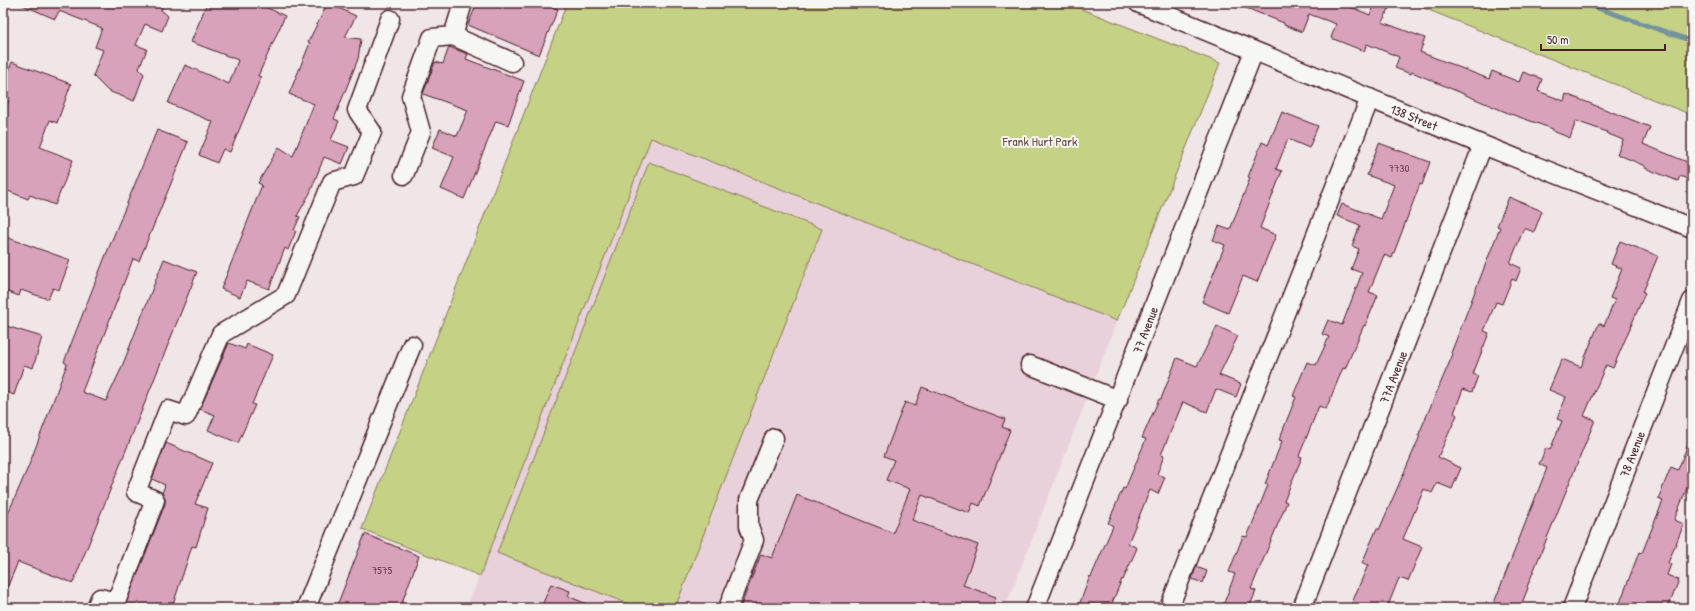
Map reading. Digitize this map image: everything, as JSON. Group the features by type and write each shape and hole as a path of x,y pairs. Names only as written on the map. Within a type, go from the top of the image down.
{"street":[{"path":"453,36 463,3"},
{"name":"138 Street","path":"1138,3 1483,145 1692,228"},
{"path":"96,608 100,598 116,602 155,500 136,492 168,410 186,416 221,334 286,295 332,182 354,176 372,132 357,110 390,19"},
{"path":"404,175 421,132 411,96 432,38 453,36 512,62"},
{"name":"77 Avenue","path":"1035,608 1254,51"},
{"path":"1169,608 1370,98"},
{"name":"77A Avenue","path":"1302,608 1483,145"},
{"name":"78 Avenue","path":"1572,608 1692,301"},
{"path":"306,608 412,344"},
{"path":"1030,365 1118,400"},
{"path":"728,608 754,540 750,526 749,500 774,438"}],"shaded area":[{"path":"651,138 1117,321 1005,608 467,608"}],"green space":[{"name":"Frank Hurt Park","path":"567,3 1066,3 1220,63 1117,321 651,138 480,576 362,529"},
{"path":"1411,3 1692,3 1692,115"},
{"path":"649,162 822,229 675,608 639,608 497,553"}],"building":[{"path":"18,3 164,3 161,10 168,16 162,31 145,24 136,45 147,49 139,69 144,74 134,101 108,91 93,76 103,50 95,47 102,28 59,11 55,19"},
{"path":"207,3 257,3 285,16 258,76 261,77 230,152 223,149 217,163 199,155 213,122 168,103 185,65 229,84 238,60 191,42"},
{"path":"328,3 356,16 345,37 361,39 358,59 334,119 339,121 331,140 349,147 342,164 324,157 310,193 297,216 300,217 294,230 296,231 288,250 285,248 269,289 247,281 240,297 221,289 262,185 258,183 279,147 293,156 314,104 289,94 310,43 308,42"},
{"path":"477,3 543,3 558,9 539,55 468,25"},
{"path":"1341,3 1370,15 1376,3 1392,3 1382,22 1425,38 1420,52 1489,79 1492,71 1519,82 1523,72 1542,79 1538,91 1564,101 1566,94 1650,127 1643,144 1692,164 1692,181 1680,176 1678,181 1645,168 1645,166 1617,154 1623,140 1606,133 1607,132 1576,121 1570,138 1553,131 1553,129 1508,113 1412,72 1411,74 1395,68 1399,57 1367,44 1364,51 1331,38 1336,24 1309,14 1302,32 1284,25 1284,23 1236,4"},
{"path":"449,47 468,54 466,59 524,81 508,125 496,121 464,199 441,189 454,157 432,148 440,129 457,136 468,110 423,94 435,62 443,64"},
{"path":"12,62 71,84 57,123 50,120 40,147 73,160 55,205 30,195 28,199 3,189 3,115 10,98 3,95 3,86"},
{"path":"1282,112 1318,126 1309,148 1288,139 1276,169 1282,171 1260,228 1276,235 1257,282 1243,276 1228,313 1202,302 1225,245 1213,240 1219,226 1230,230 1262,142 1268,145"},
{"path":"157,130 188,142 139,261 133,259 82,392 106,401 121,369 164,259 197,272 73,583 18,562 3,597 3,525 29,465 67,364 64,362"},
{"path":"1379,143 1430,162 1422,185 1420,184 1392,258 1384,255 1369,292 1378,295 1365,326 1364,325 1345,369 1343,368 1326,409 1319,406 1299,456 1302,457 1284,501 1287,502 1251,589 1256,591 1249,608 1222,608 1235,574 1229,572 1243,536 1247,537 1268,485 1265,484 1282,441 1279,440 1296,397 1293,396 1307,362 1316,365 1329,337 1322,334 1328,320 1342,325 1362,273 1351,269 1359,249 1352,246 1360,225 1337,216 1342,204 1381,219 1394,185 1367,175"},
{"path":"1509,197 1542,211 1534,232 1524,228 1510,263 1521,268 1516,281 1512,279 1502,304 1496,302 1484,331 1489,333 1473,374 1478,376 1472,392 1463,389 1454,413 1457,415 1438,457 1461,468 1452,489 1437,483 1432,493 1424,489 1403,539 1422,547 1408,581 1399,578 1387,608 1358,608 1351,605 1368,565 1362,563 1377,528 1379,530 1420,436 1418,436 1453,354 1451,353 1500,227 1497,226"},
{"path":"3,236 70,260 59,290 53,288 48,299 21,290 19,296 3,290"},
{"path":"1620,241 1658,256 1643,292 1645,293 1613,368 1606,365 1584,416 1595,420 1527,587 1528,588 1520,608 1492,608 1547,468 1539,464 1546,448 1550,450 1562,421 1557,419 1566,397 1549,390 1562,359 1581,367 1599,323 1604,326 1615,300 1610,298 1622,269 1611,264"},
{"path":"3,325 42,337 33,368 24,365 14,395 3,391"},
{"path":"1217,326 1238,336 1219,375 1241,384 1236,397 1216,389 1207,412 1183,402 1161,455 1164,456 1157,474 1165,477 1158,494 1150,490 1128,543 1137,548 1110,608 1078,608 1090,576 1091,577 1113,526 1108,523 1123,488 1125,489 1146,439 1142,438 1159,399 1161,399 1177,358 1197,366"},
{"path":"229,343 245,349 247,344 273,355 252,404 255,405 238,443 208,430 215,415 200,409"},
{"path":"922,387 1005,419 1002,427 1010,430 980,506 973,503 969,513 922,495 912,520 978,545 963,585 996,597 992,608 740,608 761,554 772,558 797,495 893,533 910,489 886,480 894,460 884,456 905,402 915,406"},
{"path":"1691,436 1692,476 1674,520 1684,524 1668,563 1671,564 1667,575 1679,580 1668,608 1618,608 1639,552 1642,553 1663,501 1658,499 1671,467 1678,470"},
{"path":"166,443 212,463 195,504 208,508 196,547 192,546 172,608 124,608 165,504 165,498 162,493 165,485 152,479"},
{"path":"365,534 419,556 400,608 336,608"},
{"path":"1196,567 1207,571 1203,583 1192,579"},
{"path":"551,584 570,591 568,596 596,608 541,608"}],"waterway":[{"path":"1583,3 1692,41"}]}
